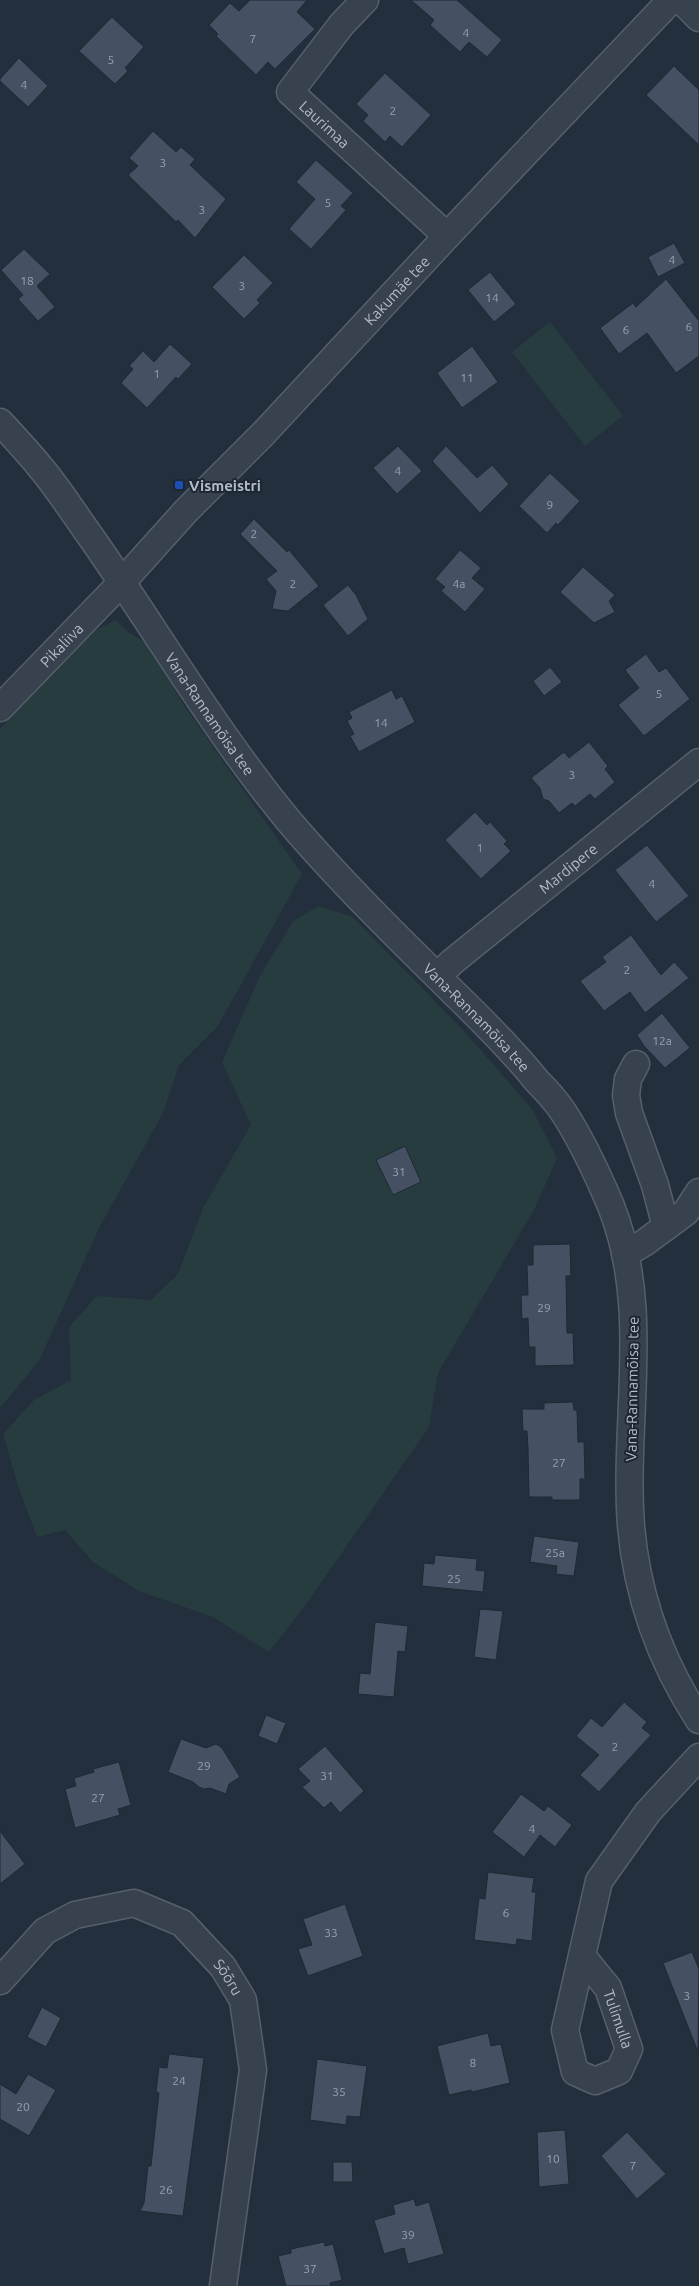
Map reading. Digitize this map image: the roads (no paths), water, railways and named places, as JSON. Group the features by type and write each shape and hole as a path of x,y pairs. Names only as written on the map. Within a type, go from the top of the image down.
{"street":[{"name":"Laurimaa","path":"364,0 342,24 290,92 447,236"},
{"name":"Kakumäe tee","path":"123,581 186,511 264,433 447,236 671,0"},
{"path":"681,0 699,18"},
{"name":"Vana-Rannamõisa tee","path":"0,422 43,470 123,581 229,745 289,820 332,870 506,1043 561,1108 590,1158 612,1211 625,1254 633,1305 634,1385 631,1525 636,1568 644,1600 662,1652 684,1696 699,1720"},
{"name":"Pikaliiva","path":"0,708 123,581"},
{"name":"Mardipere","path":"438,976 452,962 699,762"},
{"path":"636,1064 628,1079 626,1095 629,1113 655,1185 666,1228"},
{"path":"625,1254 666,1228 686,1212 699,1192"},
{"path":"582,1956 599,1882 648,1812 699,1757"},
{"name":"Sõõru","path":"0,1980 45,1931 75,1915 134,1903 182,1923 222,1967 243,2000 253,2070 223,2286"}],"place":[{"name":"Vismeistri","path":"179,485"}]}
